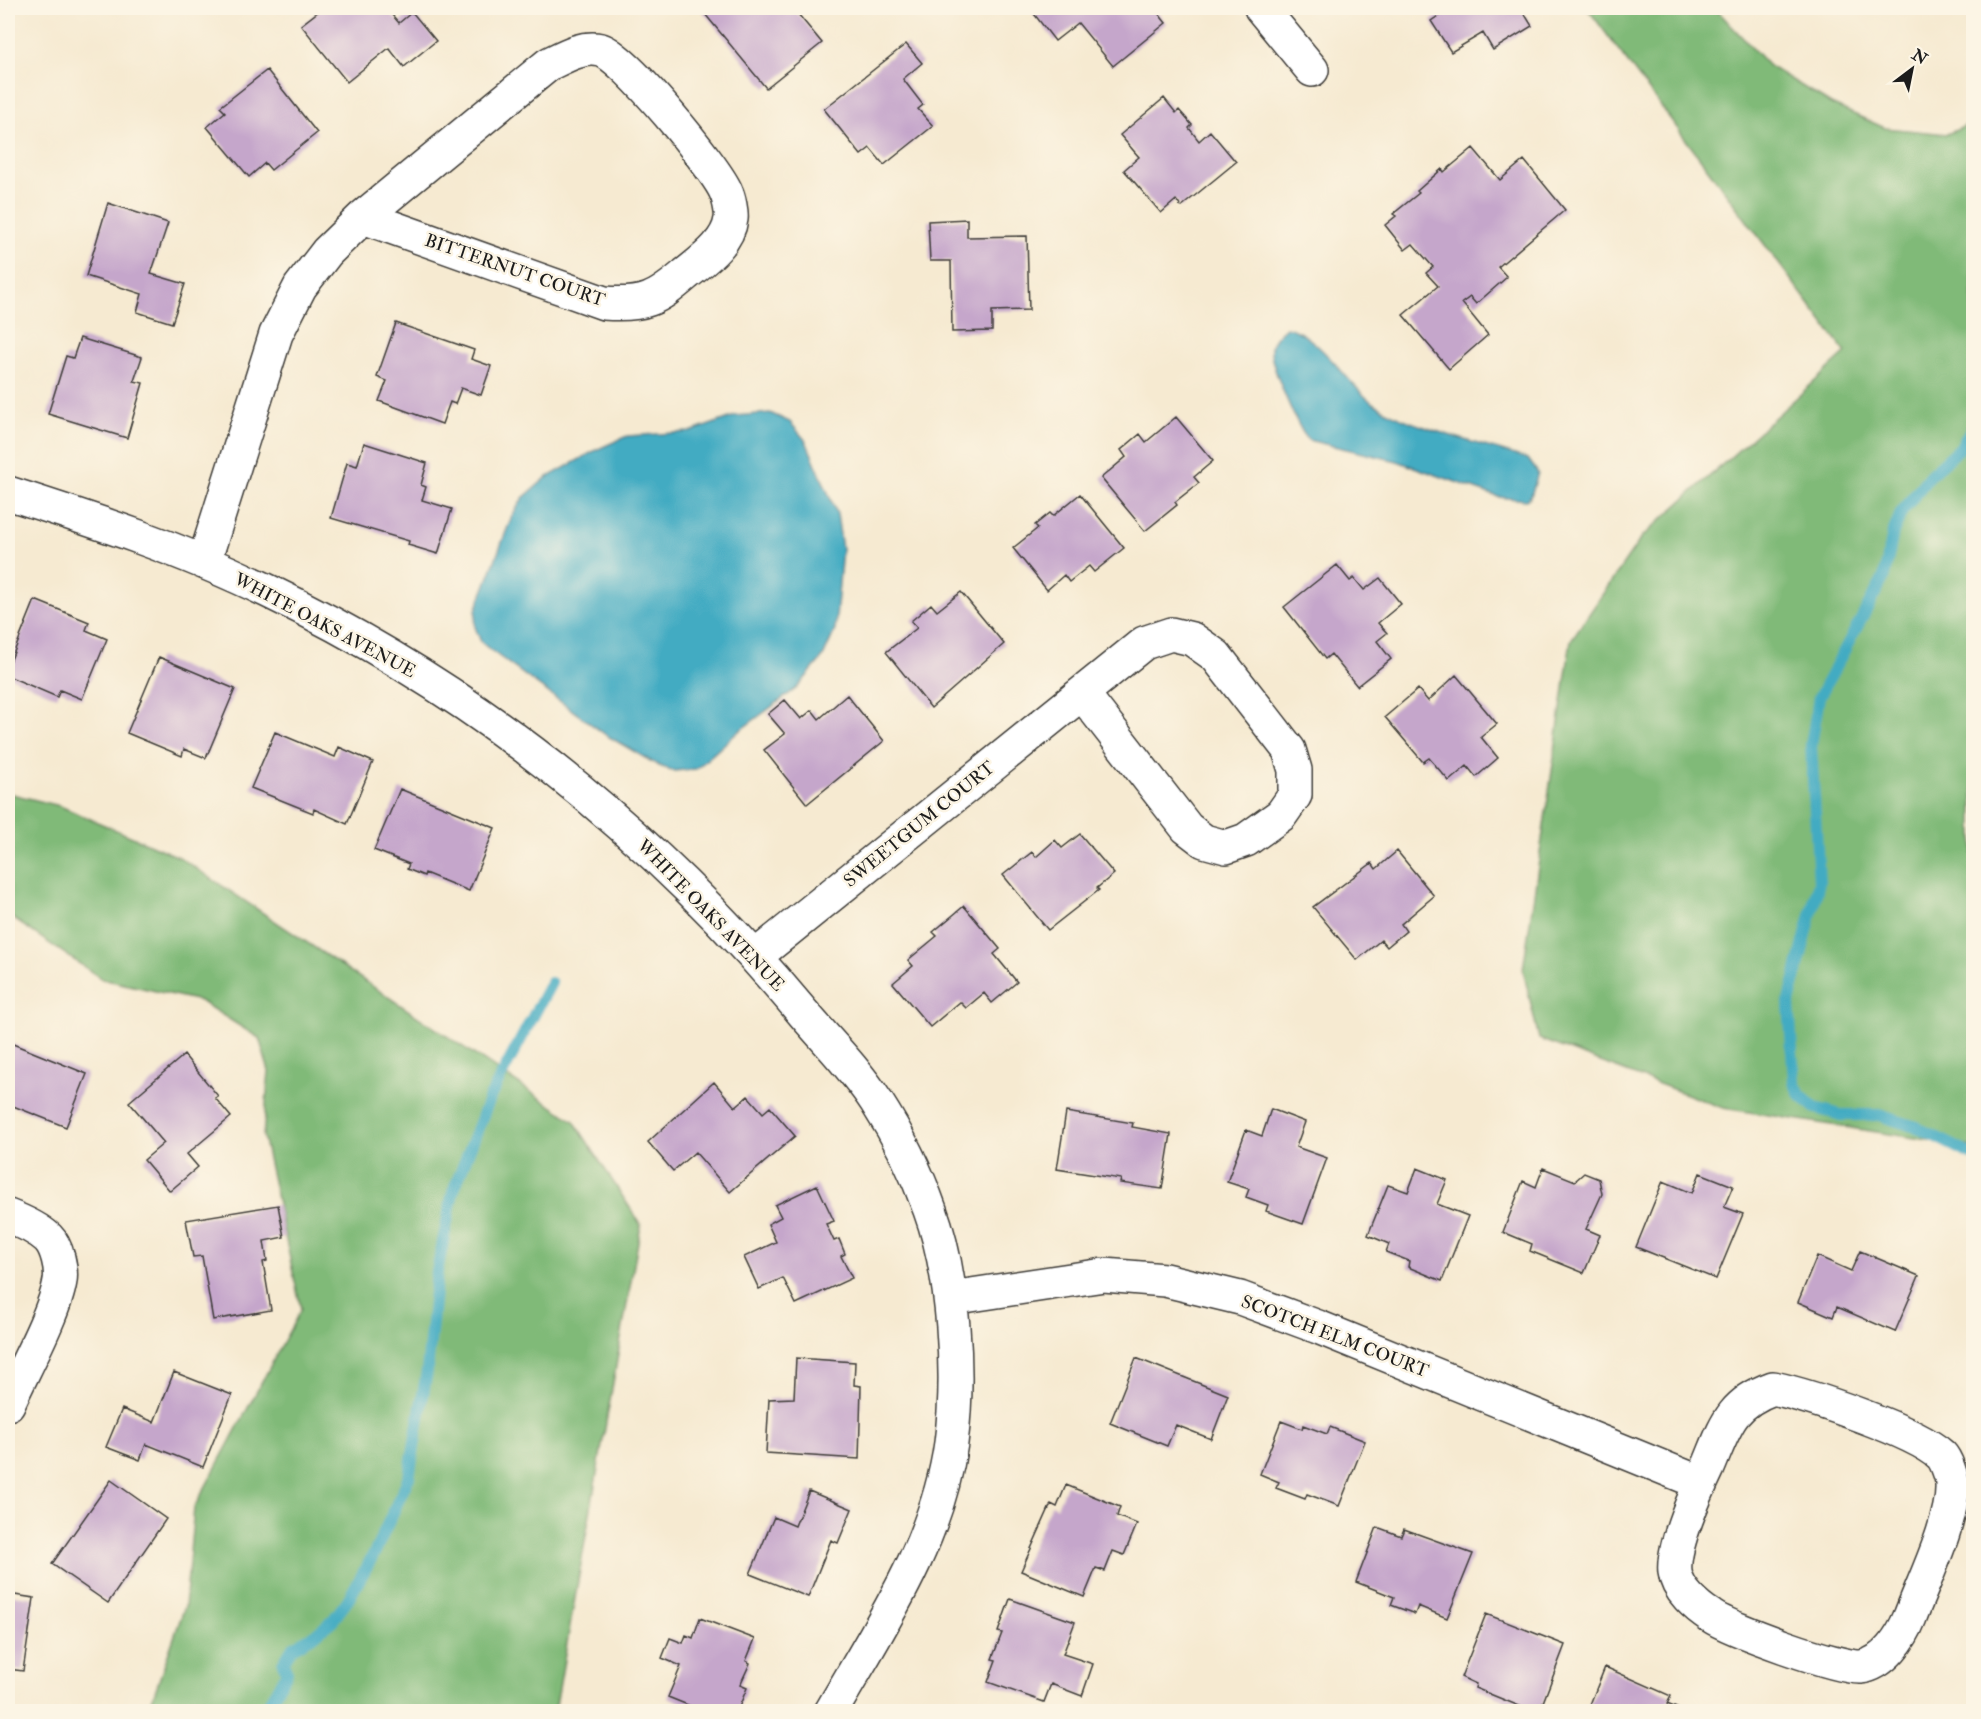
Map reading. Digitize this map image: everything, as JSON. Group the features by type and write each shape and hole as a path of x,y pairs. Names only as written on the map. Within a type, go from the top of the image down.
{"street":[{"path":"1261,8 1312,70"},
{"name":"BITTERNUT COURT","path":"204,562 276,334 307,278 327,252 363,217 549,64 574,51 602,50 630,70 711,167 726,192 731,219 718,246 664,293 634,306 604,303 363,217"},
{"name":"WHITE OAKS AVENUE","path":"8,492 128,531 270,592 384,652 482,715 569,780 652,850 756,956 875,1099 911,1163 932,1214 951,1299 955,1386 951,1441 939,1499 918,1557 831,1712"},
{"name":"SWEETGUM COURT","path":"756,956 1082,693 1144,643 1171,634 1192,639 1216,656 1289,750 1294,770 1295,795 1281,815 1246,840 1226,847 1204,841 1187,828 1082,693"},
{"path":"8,1216 48,1239 57,1255 61,1280 51,1309 8,1404"},
{"name":"SCOTCH ELM COURT","path":"951,1299 1104,1275 1165,1280 1240,1298 1701,1483"},
{"path":"1773,1388 1800,1394 1919,1440 1943,1456 1952,1482 1950,1509 1904,1632 1886,1654 1862,1667 1830,1663 1712,1617 1686,1596 1675,1572 1680,1540 1701,1483 1729,1418 1750,1397 1773,1388"}],"green space":[{"path":"1587,8 1715,8 1769,66 1831,104 1885,128 1947,134 1973,123 1973,1147 1723,1108 1539,1039 1523,970 1571,640 1642,537 1846,353"},
{"path":"8,793 60,806 179,857 574,1121 641,1225 555,1711 144,1711 151,1703 185,1606 194,1508 301,1309 263,1136 269,1071 259,1038 200,1001 102,979 8,915"}],"water":[{"path":"1286,327 1297,331 1319,347 1368,399 1381,408 1444,434 1528,459 1538,473 1531,496 1526,500 1498,497 1397,461 1308,440 1285,396 1272,358 1272,343"},
{"path":"770,413 790,422 806,441 837,514 842,549 835,630 823,657 797,688 739,731 696,769 674,771 659,766 606,735 489,649 481,642 475,627 476,610 512,516 523,498 546,478 596,450 627,436 690,432 735,416"}],"building":[{"path":"323,8 386,8 399,23 412,12 436,41 404,67 389,48 347,82 301,25"},
{"path":"700,8 793,8 822,43 766,88"},
{"path":"1034,8 1154,8 1166,23 1113,66 1078,23 1055,41 1031,10"},
{"path":"1450,8 1521,8 1532,26 1493,50 1483,33 1451,52 1431,21"},
{"path":"906,44 922,63 903,79 923,105 918,109 933,126 884,165 870,148 861,155 824,109"},
{"path":"267,70 317,133 271,170 265,163 249,177 207,127 225,112 220,107"},
{"path":"1164,98 1176,113 1179,110 1192,125 1189,128 1199,141 1210,131 1236,162 1181,207 1176,200 1161,213 1124,170 1139,157 1120,135"},
{"path":"1473,148 1500,180 1524,160 1565,210 1498,267 1507,277 1476,304 1470,297 1462,303 1488,335 1449,369 1403,315 1438,286 1426,273 1433,267 1413,244 1405,250 1385,225 1396,216 1393,214 1419,193 1417,191 1442,169 1444,172"},
{"path":"108,203 168,223 151,274 185,284 172,323 137,312 142,294 86,276"},
{"path":"967,219 967,237 1027,236 1029,310 992,311 992,331 952,332 951,261 930,261 928,221"},
{"path":"396,323 474,350 471,359 491,366 481,395 461,388 455,404 450,402 442,424 379,401 387,381 377,377"},
{"path":"80,338 142,357 134,381 143,383 127,438 48,414 66,356 73,358"},
{"path":"1176,417 1213,461 1194,477 1199,483 1175,502 1177,505 1145,531 1101,478 1126,457 1121,450 1140,434 1146,442"},
{"path":"364,443 427,463 421,485 426,487 422,500 452,509 438,554 408,545 409,541 331,518 347,463 357,466"},
{"path":"1080,494 1124,548 1094,572 1089,566 1069,582 1064,575 1047,590 1013,548 1038,528 1035,525 1050,513 1053,516"},
{"path":"1337,565 1350,581 1354,578 1364,590 1380,578 1401,604 1378,623 1387,633 1377,641 1391,659 1357,686 1331,654 1325,659 1284,607"},
{"path":"961,592 1004,644 931,708 886,652 917,628 911,621 931,604 937,611"},
{"path":"35,600 89,622 86,630 107,639 82,699 60,690 57,697 8,676 8,667"},
{"path":"159,657 235,689 206,758 184,749 182,756 127,733"},
{"path":"1456,675 1497,724 1481,737 1498,758 1476,777 1467,766 1449,781 1429,758 1423,762 1385,717 1418,689 1428,701"},
{"path":"847,695 884,741 807,804 764,750 785,734 768,714 785,700 801,719 812,710 819,719"},
{"path":"275,732 335,757 339,747 373,762 347,824 314,809 313,813 251,788"},
{"path":"400,789 495,828 469,891 425,873 424,876 407,869 409,864 374,850"},
{"path":"1080,834 1114,874 1097,888 1099,890 1048,930 1003,875 1032,852 1036,857 1055,840 1062,848"},
{"path":"1397,851 1434,896 1401,924 1406,931 1387,947 1381,940 1357,960 1313,907 1372,863 1376,869"},
{"path":"964,906 1000,949 994,954 1017,982 992,1003 984,993 966,1008 960,1002 930,1027 893,983 913,966 908,960 937,936 933,932"},
{"path":"8,1042 87,1074 66,1127 8,1104"},
{"path":"184,1055 218,1096 215,1098 231,1117 187,1154 198,1167 170,1191 144,1160 164,1143 129,1102"},
{"path":"714,1082 735,1107 748,1096 763,1113 770,1107 795,1136 730,1192 695,1152 673,1171 648,1142"},
{"path":"1271,1109 1305,1122 1296,1147 1327,1158 1303,1224 1266,1211 1268,1205 1246,1197 1249,1189 1227,1182 1246,1130 1262,1136"},
{"path":"1066,1112 1133,1123 1132,1127 1171,1134 1162,1189 1120,1183 1121,1179 1057,1169"},
{"path":"1417,1168 1447,1180 1437,1204 1468,1216 1442,1281 1408,1267 1409,1261 1386,1252 1389,1244 1368,1235 1388,1185 1408,1192"},
{"path":"1543,1168 1575,1181 1584,1173 1599,1179 1602,1194 1586,1229 1600,1235 1584,1273 1530,1251 1532,1244 1503,1232 1523,1181 1536,1187"},
{"path":"1700,1173 1733,1186 1724,1207 1743,1214 1716,1279 1636,1247 1663,1181 1692,1193"},
{"path":"817,1185 834,1221 826,1224 834,1241 839,1239 845,1254 841,1256 852,1278 796,1304 783,1278 759,1289 744,1257 776,1242 768,1224 781,1217 775,1205"},
{"path":"278,1205 284,1237 264,1241 267,1261 263,1262 271,1310 213,1320 202,1256 193,1257 186,1220"},
{"path":"1860,1251 1919,1276 1895,1332 1837,1307 1833,1317 1798,1302 1817,1256 1851,1271"},
{"path":"796,1358 855,1362 854,1385 861,1386 859,1459 766,1453 769,1399 794,1398"},
{"path":"1136,1358 1228,1395 1211,1439 1176,1425 1167,1446 1110,1423"},
{"path":"174,1372 232,1395 203,1467 146,1444 140,1460 106,1447 122,1409 154,1422"},
{"path":"1281,1421 1302,1429 1303,1425 1327,1434 1330,1427 1365,1441 1339,1506 1307,1494 1305,1499 1276,1488 1279,1482 1260,1474"},
{"path":"111,1480 166,1519 108,1603 52,1564"},
{"path":"1066,1485 1120,1507 1117,1516 1137,1524 1124,1555 1113,1551 1105,1571 1096,1568 1084,1597 1021,1571 1051,1504 1057,1507"},
{"path":"809,1491 852,1509 838,1543 831,1540 808,1597 750,1574 774,1517 795,1526"},
{"path":"1377,1527 1401,1536 1404,1529 1473,1554 1447,1618 1418,1606 1415,1614 1391,1605 1394,1597 1356,1582"},
{"path":"8,1594 34,1598 23,1671 8,1669"},
{"path":"1010,1599 1075,1622 1063,1654 1093,1664 1082,1696 1051,1684 1044,1702 988,1682 996,1660 992,1659 1002,1633 998,1632"},
{"path":"1486,1614 1565,1645 1540,1710 1537,1708 1534,1712 1475,1688 1476,1684 1461,1677"},
{"path":"700,1618 755,1639 746,1661 750,1663 740,1685 747,1688 737,1712 705,1712 668,1697 681,1666 662,1658 670,1638 683,1643 686,1635 693,1638"},
{"path":"1605,1667 1671,1696 1667,1704 1686,1712 1587,1712"}],"waterway":[{"path":"1974,425 1960,448 1930,475 1901,513 1893,533 1884,577 1819,697 1811,745 1819,882 1789,1003 1794,1082 1800,1095 1815,1108 1841,1115 1879,1115 1916,1127 1974,1156"},
{"path":"264,1712 287,1672 283,1663 292,1648 315,1635 333,1620 348,1600 375,1552 409,1477 427,1371 437,1272 453,1192 490,1097 551,983"}]}
